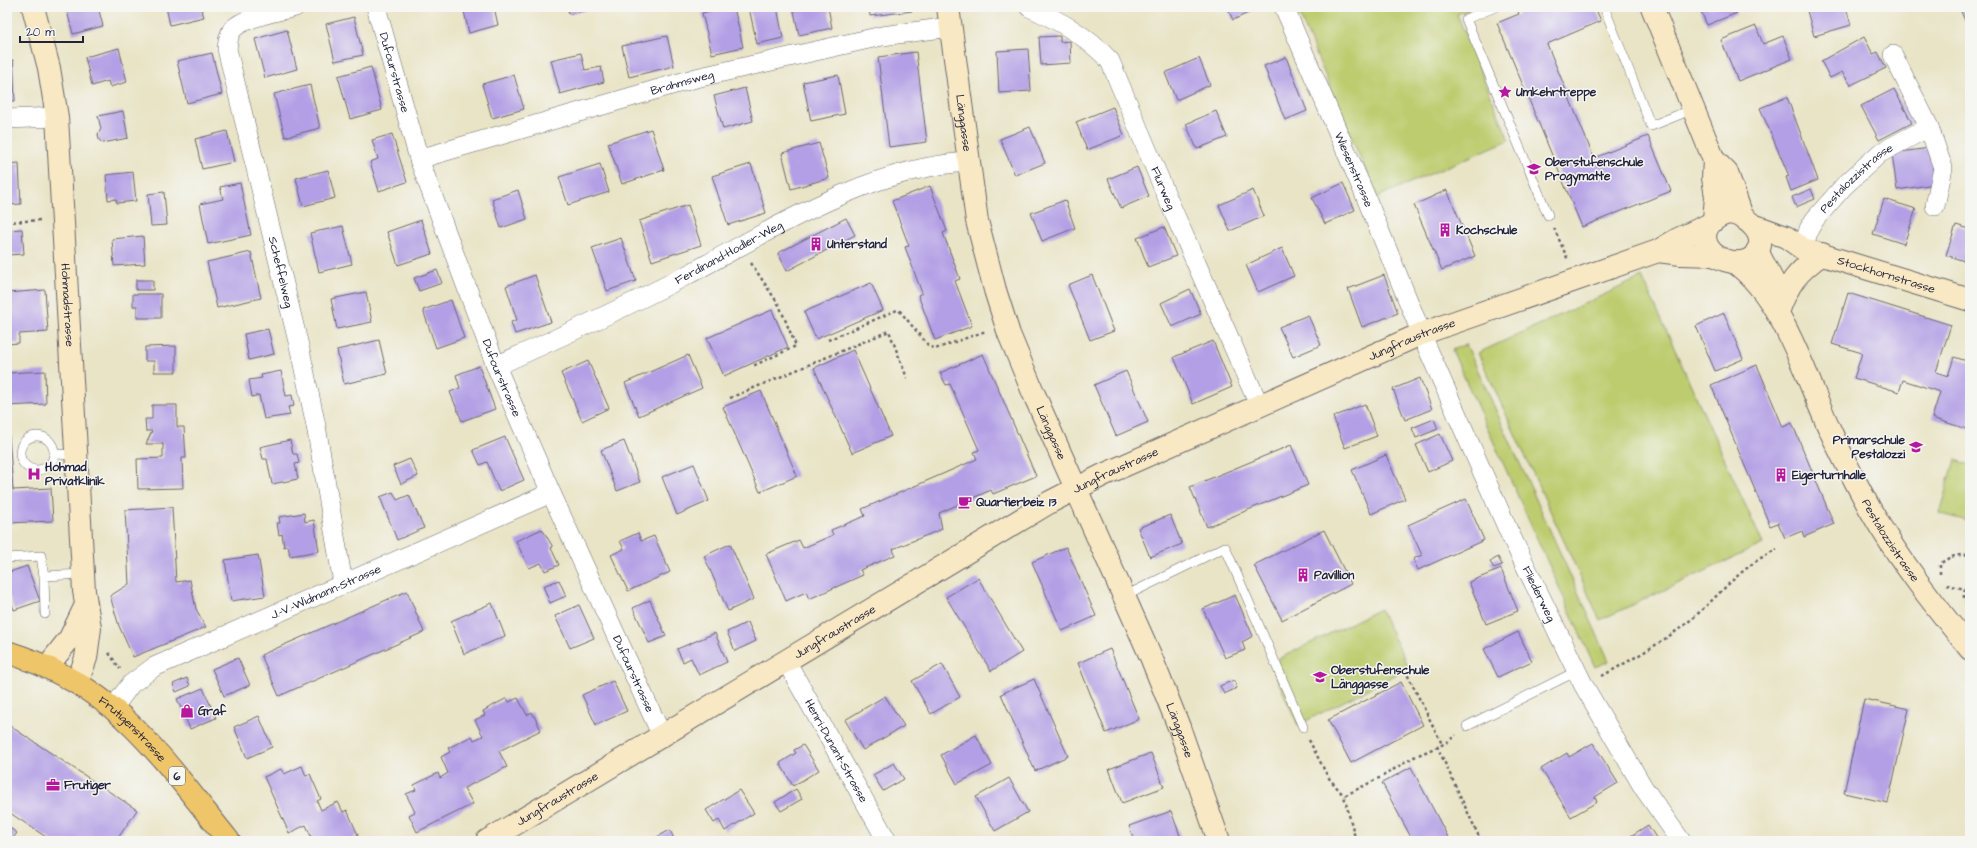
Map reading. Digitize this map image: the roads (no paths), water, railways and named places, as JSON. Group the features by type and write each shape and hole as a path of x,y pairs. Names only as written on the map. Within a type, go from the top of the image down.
{"main road":[{"name":"Frutigenstrasse","path":"7,652 46,667 77,683 112,708 170,768 230,841"}],"street":[{"name":"Hohmadstrasse","path":"33,7 49,68 57,117 64,218 76,455 86,605 90,628 86,658 77,683"},
{"name":"Scheffelweg","path":"295,7 244,22 233,28 228,38 227,49 302,358 316,426 343,583"},
{"name":"Dufourstrasse","path":"376,7 419,159 496,366 551,493 662,736"},
{"name":"Flurweg","path":"1029,7 1078,32 1097,46 1110,61 1170,204 1259,405"},
{"name":"Wiesenstrasse","path":"1284,7 1365,195 1421,334"},
{"path":"1652,7 1714,160 1727,174 1748,220 1760,238 1758,249 1749,259 1724,258 1709,249 1706,240 1716,197 1713,178 1714,160"},
{"name":"Brahmsweg","path":"419,159 710,75 875,37 949,17"},
{"name":"Länggasse","path":"949,17 977,221 995,290 1009,334 1033,392 1125,596 1179,727 1219,841"},
{"path":"1893,55 1929,127 1943,168 1935,206"},
{"path":"7,119 57,117"},
{"name":"Pestalozzistrasse","path":"1813,251 1810,229 1815,220 1844,186 1880,152 1929,127"},
{"name":"Ferdinand-Hodler-Weg","path":"496,366 632,304 740,245 823,203 860,187 937,165 968,162"},
{"path":"1711,222 1722,214 1726,213 1748,220"},
{"name":"Stockhornstrasse","path":"1748,220 1786,236 1813,251 1970,300"},
{"name":"Jungfraustrasse","path":"487,841 1077,488 1259,405 1421,334 1658,251 1711,222"},
{"name":"Pestalozzistrasse","path":"1758,249 1775,285 1778,312"},
{"name":"Stockhornstrasse","path":"1758,249 1813,251"},
{"name":"Jungfraustrasse","path":"1658,251 1724,258"},
{"path":"1778,312 1791,282 1810,263 1813,251"},
{"name":"Pestalozzistrasse","path":"1724,258 1754,278 1778,312 1830,432 1870,509 1891,544 1917,581 1970,649"},
{"name":"Fliederweg","path":"1421,334 1509,532 1581,678 1643,787 1681,841"},
{"name":"J.-V.-Widmann-Strasse","path":"112,708 131,684 154,666 551,493"},
{"name":"Hohmadstrasse","path":"46,667 70,638 86,605"},
{"name":"Henri-Dunant-Strasse","path":"786,661 887,841"}],"lane":[{"path":"1495,7 1466,19 1548,215"},
{"path":"1604,7 1650,126 1693,109"},
{"path":"54,454 76,455"},
{"path":"1125,596 1225,547 1304,727"},
{"path":"7,558 41,556 44,576 45,614"},
{"path":"44,576 84,574"},
{"path":"1467,726 1581,678"}],"place":[{"name":"Umkehrtreppe","path":"1505,92"},
{"name":"Oberstufenschule Progymatte","path":"1534,169"},
{"name":"Kochschule","path":"1445,230"},
{"name":"Unterstand","path":"816,244"},
{"name":"Primarschule Pestalozzi","path":"1916,447"},
{"name":"Hohmad Privatklinik","path":"34,474"},
{"name":"Eigerturnhalle","path":"1781,475"},
{"name":"Quartierbeiz 13","path":"965,502"},
{"name":"Pavillion","path":"1303,575"},
{"name":"Oberstufenschule Länggasse","path":"1320,677"},
{"name":"Graf","path":"187,711"},
{"name":"Frutiger","path":"53,785"}]}
